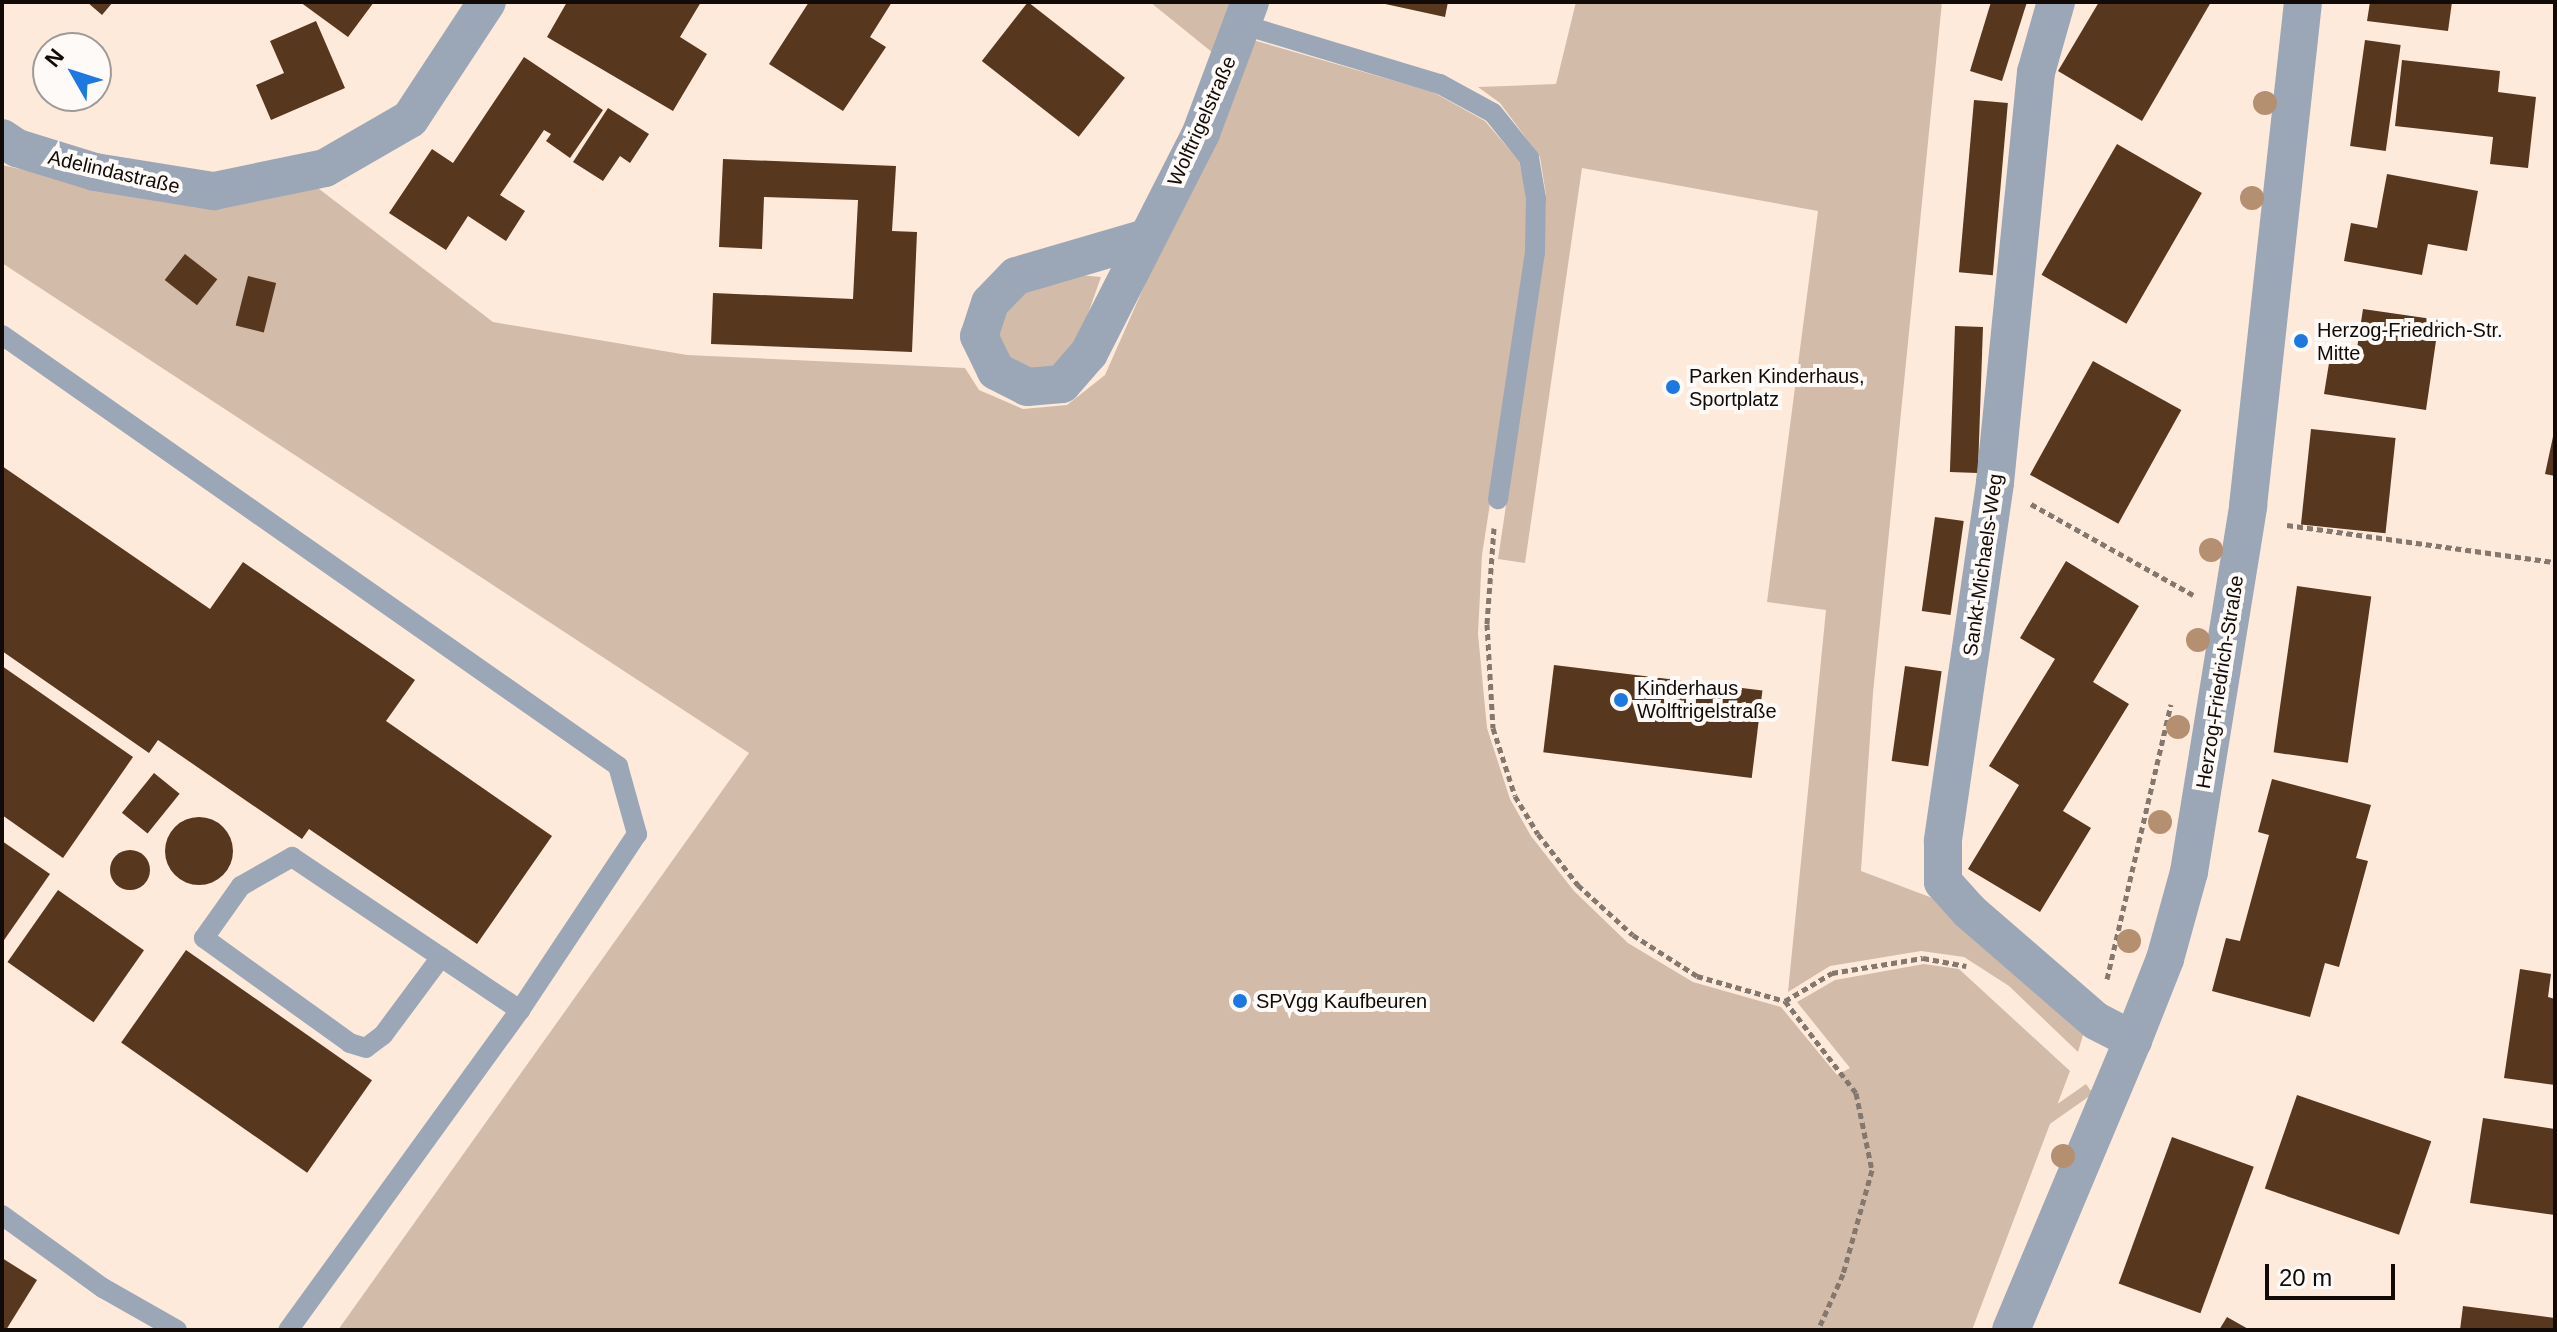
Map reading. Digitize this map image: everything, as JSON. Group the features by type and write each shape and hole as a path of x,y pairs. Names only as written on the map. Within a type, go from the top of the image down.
{"street":[{"name":"Adelindastraße","path":"2,138 17,148 95,172 214,191 325,168 410,119 487,2"},
{"name":"Sankt-Michaels-Weg","path":"2056,2 2036,72 1995,483 1943,841 1943,882 1969,911 2096,1021 2133,1040"},
{"name":"Herzog-Friedrich-Straße","path":"2011,1330 2165,959 2189,872 2246,520 2303,2"},
{"name":"Wolftrigelstraße","path":"1146,238 1016,276 990,303 979,336 996,371 1027,387 1062,384 1089,353 1201,133 1247,14"}],"lane":[{"path":"1247,14 1440,84 1493,113 1529,158 1536,198 1535,252 1498,499"},
{"path":"2,335 618,766 637,834 520,1010 288,1330"},
{"path":"441,957 383,1035 366,1048 350,1043 204,938 241,886 292,857 520,1010"},
{"path":"2,1215 103,1288 177,1330"}],"path":[{"path":"1995,483 2194,595"},
{"path":"1498,499 1487,639 1493,728 1515,796 1578,885 1633,935 1697,976 1785,1001 1856,1093 1872,1170 1843,1274 1818,1330"},
{"path":"2246,520 2555,562"},
{"path":"2191,610 2196,582"},
{"path":"2096,1021 2129,898 2171,701"},
{"path":"1785,1001 1832,973 1862,968 1923,958 1961,963 1972,970"}],"shaded area":[{"path":"1150,2 1231,2 1213,53"},
{"path":"1576,2 1942,2 1873,693 1861,871 1943,902 2086,1025 2078,1052 2009,986 1964,957 1921,951 1830,966 1788,992 1826,610 1767,602 1818,211 1582,168 1525,563 1498,559 1544,251 1546,195 1540,157 1500,103 1478,87 1556,84"},
{"path":"1253,40 1433,92 1485,121 1519,161 1528,200 1529,254 1482,555 1478,634 1487,728 1510,799 1531,836 1574,891 1628,943 1693,982 1781,1007 1837,1075 1850,1068 1797,1002 1835,980 1924,964 1959,969 2070,1071 1972,1330 338,1330 749,753 2,263 2,165 148,197 310,182 493,322 687,355 965,368 979,390 1023,409 1067,405 1105,375"},
{"path":"1057,273 1101,277 1078,342 1056,366 1034,371 1008,359 999,335 1003,311 1022,290"},
{"path":"2086,1084 2093,1094 1875,1246 1868,1237"}],"building":[{"path":"87,2 113,2 102,15"},
{"path":"300,2 374,2 348,37"},
{"path":"567,2 701,2 680,37 707,54 673,111 547,37"},
{"path":"809,2 892,2 870,37 886,47 843,111 769,64"},
{"path":"1028,2 1125,78 1079,137 982,61"},
{"path":"1376,2 1448,2 1445,17"},
{"path":"1991,2 2027,2 2002,81 1970,71"},
{"path":"2099,2 2211,2 2142,121 2058,71"},
{"path":"2370,2 2452,2 2448,31 2367,21"},
{"path":"316,21 345,88 271,120 256,85 284,73 270,41"},
{"path":"2365,40 2401,45 2386,151 2350,146"},
{"path":"524,57 603,110 570,158 546,141 551,134 544,130 500,195 525,211 506,241 468,216 446,250 389,213 432,149 453,163"},
{"path":"2402,60 2500,71 2498,92 2536,97 2528,168 2490,164 2493,137 2395,126"},
{"path":"1974,100 2008,103 1993,275 1959,272"},
{"path":"608,108 649,134 630,163 620,156 603,181 573,162"},
{"path":"2117,144 2202,193 2126,324 2042,275"},
{"path":"723,159 896,166 892,231 917,232 912,352 711,344 713,293 853,299 858,200 764,197 762,249 719,247"},
{"path":"2387,174 2478,191 2467,251 2428,244 2422,275 2344,261 2351,223 2377,228"},
{"path":"185,254 217,279 197,305 165,280"},
{"path":"248,276 276,283 264,333 236,325"},
{"path":"2363,309 2439,320 2426,410 2324,394 2331,351 2356,355"},
{"path":"1955,326 1983,327 1978,473 1950,472"},
{"path":"2093,361 2181,410 2118,524 2030,475"},
{"path":"2311,429 2396,438 2385,533 2301,524"},
{"path":"2555,432 2555,476 2545,474"},
{"path":"2,466 210,609 243,562 415,680 386,721 552,836 477,944 309,829 302,839 158,740 149,753 2,651"},
{"path":"1935,517 1964,521 1950,615 1922,611"},
{"path":"2066,561 2139,606 2093,682 2129,704 2063,811 2091,828 2040,912 1968,869 2019,785 1989,766 2055,659 2020,638"},
{"path":"2297,586 2371,596 2348,763 2274,752"},
{"path":"1554,665 1762,691 1752,778 1543,752"},
{"path":"2,666 133,757 63,858 2,815"},
{"path":"1905,666 1942,671 1928,766 1892,761"},
{"path":"154,773 180,794 148,833 122,813"},
{"path":"2272,779 2371,805 2356,858 2368,861 2339,967 2325,963 2310,1017 2212,991 2226,938 2240,941 2269,835 2258,832"},
{"path":"199,817 223,827 233,851 223,875 199,885 175,875 165,851 175,827"},
{"path":"2,841 50,874 2,943"},
{"path":"130,850 144,856 150,870 144,884 130,890 116,884 110,870 116,856"},
{"path":"58,890 144,950 94,1022 8,962"},
{"path":"186,950 372,1080 307,1173 121,1043"},
{"path":"2520,969 2551,974 2548,997 2555,999 2555,1085 2504,1078"},
{"path":"2297,1095 2431,1141 2399,1235 2265,1189"},
{"path":"2483,1118 2555,1129 2555,1215 2470,1203"},
{"path":"2172,1137 2254,1167 2200,1313 2119,1284"},
{"path":"2,1258 37,1280 6,1330 2,1330"},
{"path":"2463,1306 2555,1318 2555,1330 2460,1330"},
{"path":"2227,1317 2250,1330 2219,1330"}],"place":[{"name":"Herzog-Friedrich-Str. Mitte","path":"2301,341"},
{"name":"Parken Kinderhaus, Sportplatz","path":"1673,387"},
{"name":"Kinderhaus Wolftrigelstraße","path":"1621,700"},
{"name":"SPVgg Kaufbeuren","path":"1240,1001"}]}
